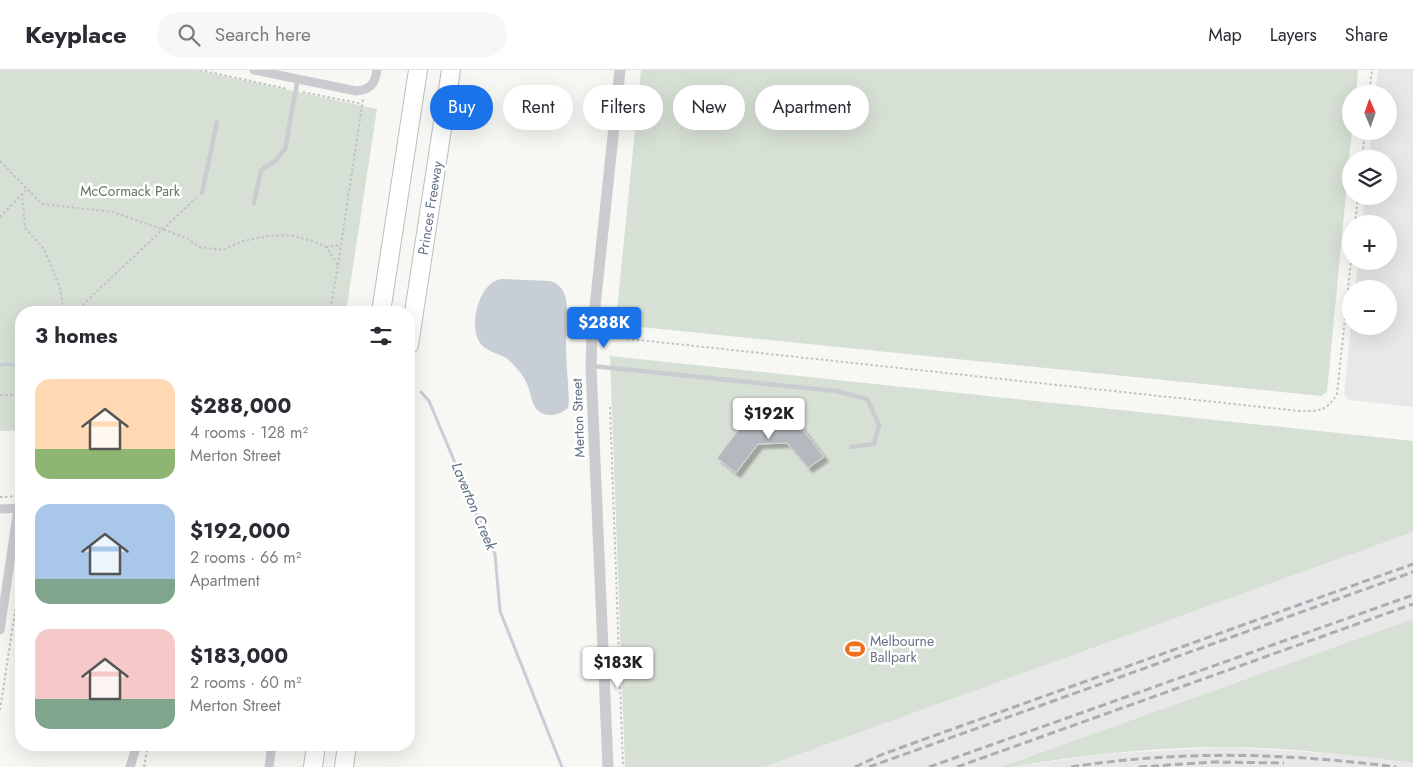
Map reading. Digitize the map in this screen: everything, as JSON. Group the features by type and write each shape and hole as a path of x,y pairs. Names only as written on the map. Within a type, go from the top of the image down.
{"highway":[{"path":"382,306 418,70"},
{"name":"Princes Freeway","path":"415,306 451,70"},
{"path":"313,767 315,751"},
{"path":"344,767 346,751"}],"street":[{"path":"254,70 349,90 364,90 375,82 377,70"},
{"name":"Merton Street","path":"608,767 591,366 592,335 620,70"},
{"path":"0,509 15,508"},
{"path":"0,630 15,538"},
{"path":"130,767 135,751"},
{"path":"269,767 271,751"}],"lane":[{"path":"254,203 261,172 265,167 274,162 285,149 298,78"},
{"path":"202,193 217,122"},
{"path":"591,366 836,391 867,399 879,425 874,444 851,447"}],"path":[{"path":"200,70 362,104"},
{"path":"1370,85 1372,70"},
{"path":"331,306 364,90"},
{"path":"0,161 42,204 113,212 162,228 187,238 199,246 223,250 243,241 269,236 289,235 326,247 341,245"},
{"path":"0,217 27,189"},
{"path":"22,193 25,228 44,249 60,288 63,306"},
{"path":"81,306 196,198"},
{"path":"326,247 338,265"},
{"path":"592,335 1299,411 1319,411 1330,405 1337,394 1350,270"},
{"path":"0,395 15,395"},
{"path":"610,407 623,767"},
{"path":"0,497 15,496"},
{"path":"0,710 15,611"},
{"path":"144,767 147,751"}],"shaded area":[{"path":"1378,70 1413,70 1413,407 1349,400 1344,395 1350,335 1397,335 1397,280 1356,280 1357,270 1397,270 1397,215 1363,215 1364,205 1397,205 1397,150 1370,150 1371,140 1398,140 1398,85 1376,85"},
{"path":"501,279 550,281 558,285 564,293 567,311 566,350 569,401 568,408 560,413 551,415 539,412 533,403 523,376 512,363 506,358 488,350 480,343 475,326 478,306 487,288 493,282"},
{"path":"1413,532 1413,619 1001,767 764,767"},
{"path":"1226,747 1338,754 1413,763 1413,767 1011,767 1105,754"}],"green space":[{"name":"McCormack Park","path":"0,70 196,70 377,109 347,306 15,306 15,430 0,431"},
{"path":"641,70 1358,70 1357,85 1342,85 1342,140 1351,140 1350,150 1342,150 1342,205 1345,205 1344,215 1342,215 1342,235 1327,392 1321,396 621,325 616,320 635,130 663,130 663,85 640,85"},
{"name":"Melbourne Ballpark","path":"610,356 1413,441 1413,532 764,767 625,767"},
{"path":"1413,619 1413,763 1320,752 1227,747 1119,752 1001,767"}],"building":[{"path":"791,414 824,457 808,468 787,443 758,444 736,473 717,458 749,416"}],"waterway":[{"name":"Laverton Creek","path":"0,365 15,365"},
{"name":"Laverton Creek","path":"421,392 429,401 495,554 500,611 562,767"}],"railway":[{"path":"855,767 883,754 1413,564"},
{"path":"869,767 1413,572"},
{"path":"929,767 1413,595"},
{"path":"957,767 1413,604"},
{"path":"1071,767 1152,758 1234,755 1315,759 1396,767"},
{"path":"1139,767 1214,762 1284,763"}],"place":[{"name":"Melbourne Ballpark","path":"855,649"}]}
